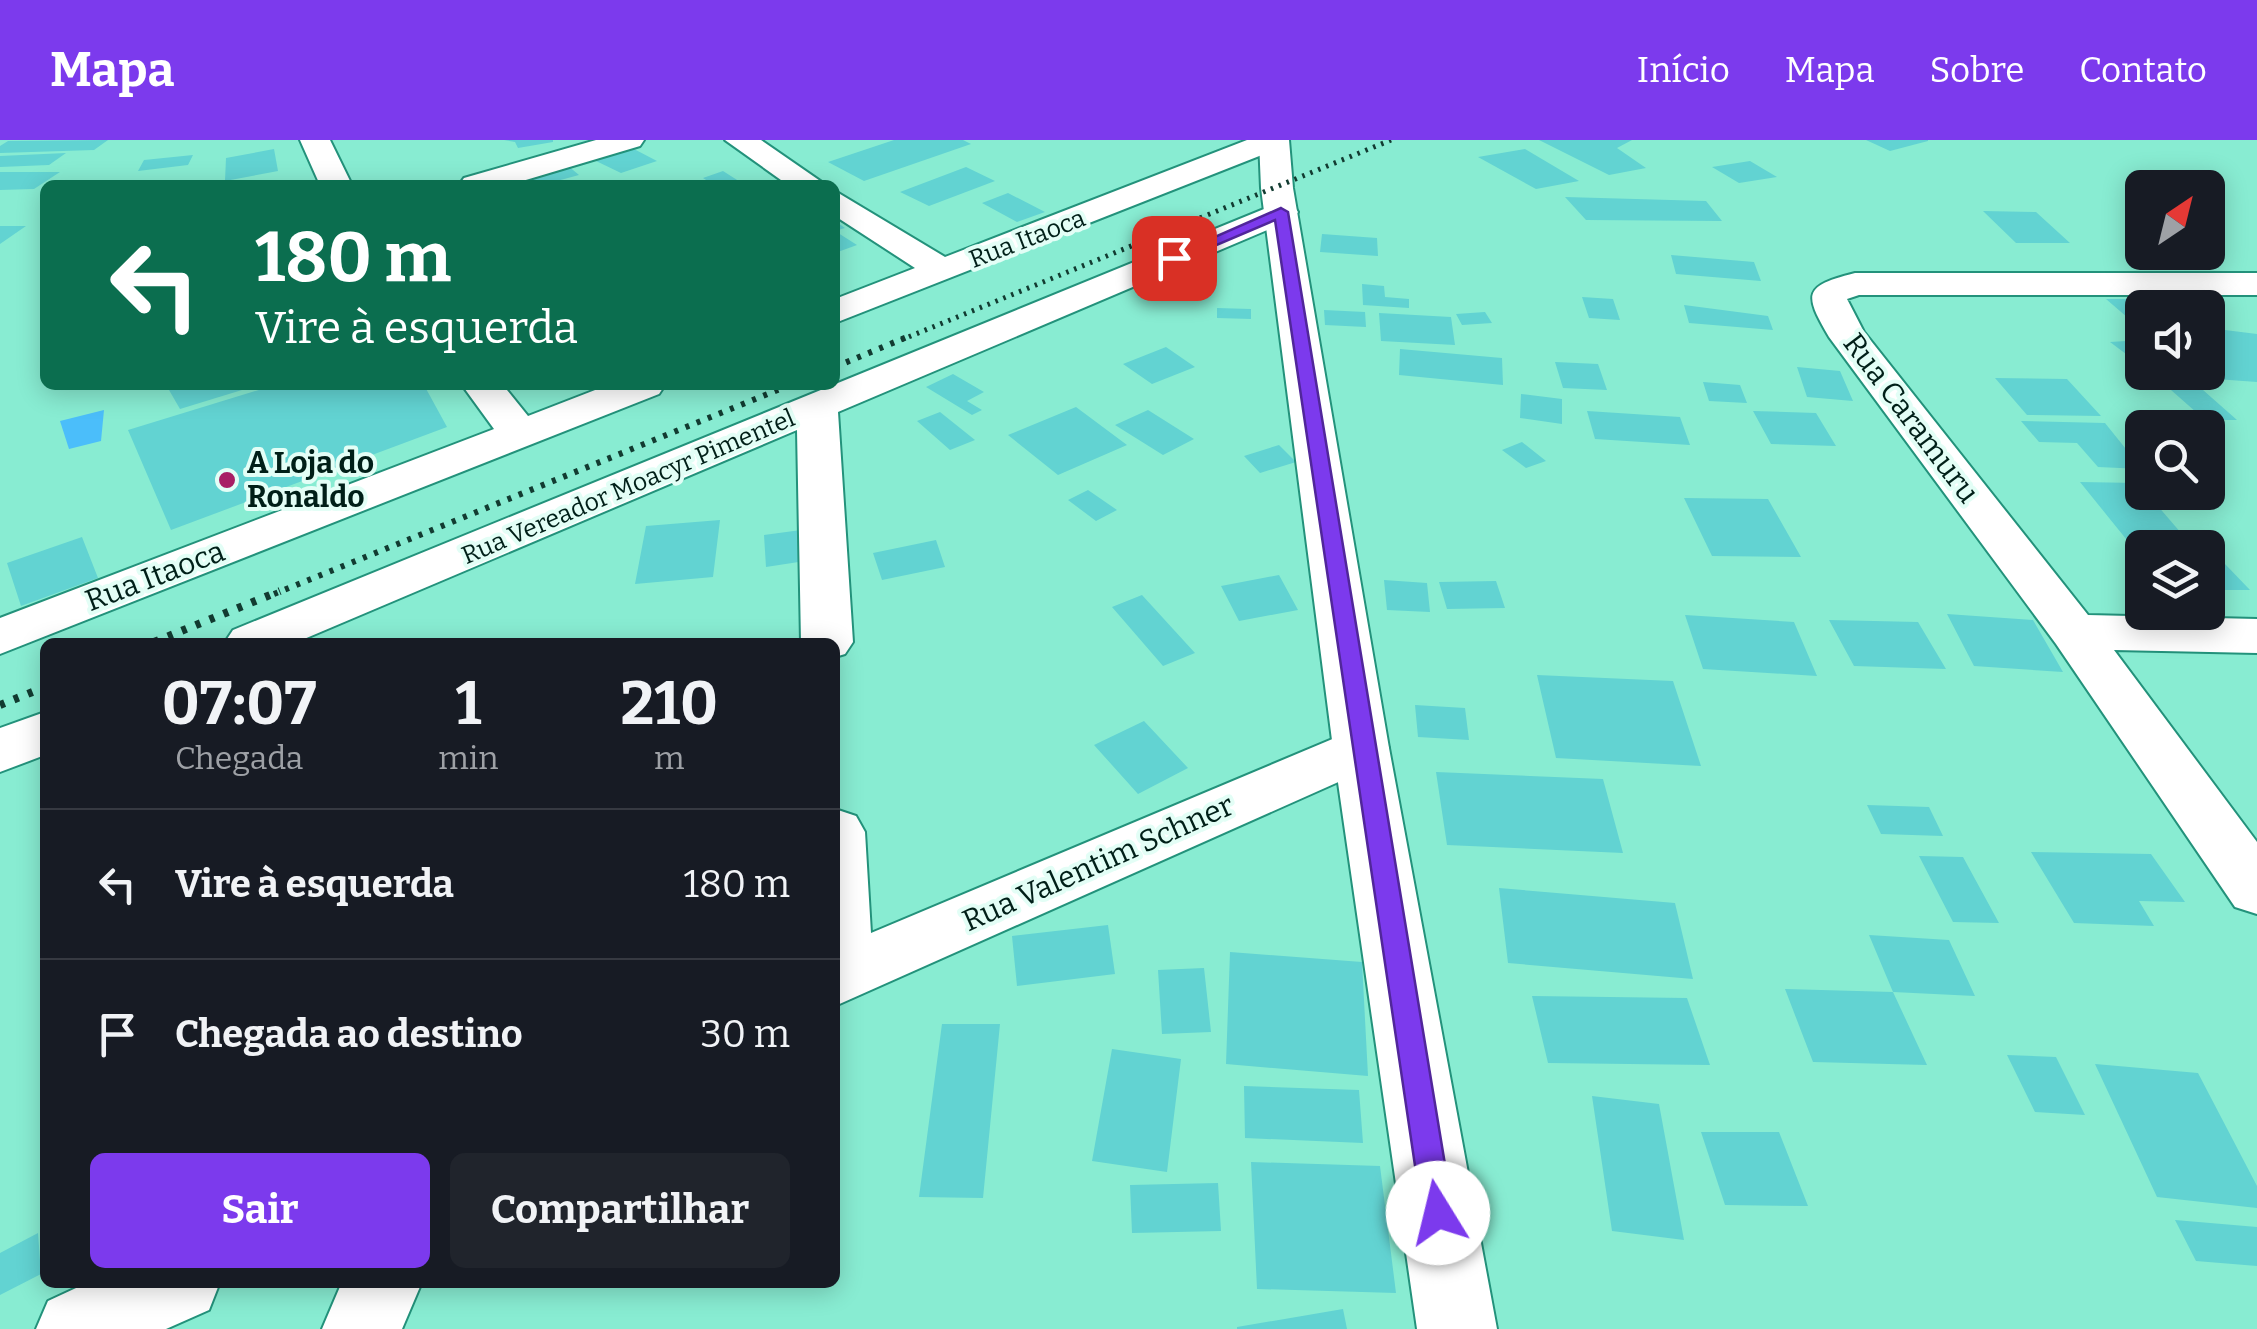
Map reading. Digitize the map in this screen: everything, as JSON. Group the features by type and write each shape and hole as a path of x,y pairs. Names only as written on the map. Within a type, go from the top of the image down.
{"street":[{"path":"315,140 334,180"},
{"path":"492,180 629,140"},
{"path":"740,140 802,180"},
{"path":"1193,140 1268,166 1457,1329"},
{"name":"Rua Itaoca","path":"840,310 943,271 1268,166"},
{"name":"Rua Vereador Moacyr Pimentel","path":"261,638 816,408 1268,166"},
{"path":"840,204 943,271"},
{"name":"Rua Caramuru","path":"2257,284 1854,284 1829,292 1829,306 1848,337 2074,632 2257,889"},
{"path":"486,390 519,433"},
{"name":"Rua Itaoca","path":"0,637 633,390"},
{"path":"816,408 827,638"},
{"path":"2074,632 2257,636"},
{"path":"0,751 40,734"},
{"name":"Rua Valentim Schner","path":"840,976 1361,748"},
{"path":"76,1329 168,1288"},
{"path":"362,1329 380,1288"}],"water":[{"path":"104,410 101,441 69,449 60,421"}],"building":[{"path":"108,140 94,150 0,153 0,146 8,141"},
{"path":"504,140 553,142 518,148 515,142"},
{"path":"894,140 963,140 971,144 864,181 828,162"},
{"path":"1539,140 1632,140 1617,148 1646,168 1609,175"},
{"path":"1866,140 1928,140 1928,141 1890,151"},
{"path":"632,148 657,161 621,173 596,161"},
{"path":"274,149 278,171 225,180 226,158"},
{"path":"1525,149 1579,181 1536,189 1478,157"},
{"path":"66,153 49,165 0,167 0,156"},
{"path":"193,155 188,165 138,171 144,160"},
{"path":"1750,161 1777,177 1739,183 1712,167"},
{"path":"567,165 579,175 560,180 516,180"},
{"path":"966,167 995,181 929,206 900,192"},
{"path":"723,171 737,180 706,180 703,178"},
{"path":"0,172 60,172 40,180 34,189 0,190"},
{"path":"1008,193 1045,212 1017,222 982,203"},
{"path":"1565,197 1706,201 1722,221 1586,220"},
{"path":"1983,211 2036,212 2070,243 2016,243"},
{"path":"0,226 26,226 0,244"},
{"path":"840,234 857,245 840,251"},
{"path":"1322,234 1377,238 1378,256 1320,252"},
{"path":"1671,255 1754,262 1761,281 1676,274"},
{"path":"1362,284 1384,286 1385,297 1409,299 1409,308 1363,305"},
{"path":"1582,297 1613,299 1620,320 1589,318"},
{"path":"2106,299 2125,299 2125,315"},
{"path":"1684,305 1768,316 1773,330 1689,323"},
{"path":"1217,308 1251,309 1251,319 1217,318"},
{"path":"1324,310 1365,312 1366,327 1325,325"},
{"path":"1485,312 1492,323 1462,325 1456,314"},
{"path":"1379,313 1451,317 1455,345 1381,341"},
{"path":"2225,330 2257,334 2257,382 2225,380"},
{"path":"2125,341 2125,353 2110,342"},
{"path":"1166,347 1195,367 1152,384 1123,364"},
{"path":"1400,349 1502,358 1503,385 1399,375"},
{"path":"1555,362 1598,364 1607,390 1563,388"},
{"path":"1797,367 1840,371 1853,401 1807,397"},
{"path":"953,374 984,392 967,401 982,410 972,415 926,387"},
{"path":"1995,378 2067,379 2101,416 2027,415"},
{"path":"1703,382 1740,385 1747,403 1709,401"},
{"path":"169,390 242,390 180,409"},
{"name":"A Loja do Ronaldo","path":"259,390 427,390 447,427 171,530 128,430"},
{"path":"2171,390 2203,390 2237,420 2225,420 2225,410 2194,410"},
{"path":"1521,394 1562,399 1562,424 1520,418"},
{"path":"1076,407 1127,445 1058,475 1008,435"},
{"path":"1148,410 1194,439 1163,455 1115,425"},
{"path":"1587,411 1680,417 1690,445 1595,439"},
{"path":"1753,411 1816,413 1836,446 1771,444"},
{"path":"940,412 975,440 950,450 917,421"},
{"path":"2021,421 2105,423 2125,448 2125,468 2098,467 2077,443 2039,442"},
{"path":"1522,442 1546,461 1526,468 1502,450"},
{"path":"1279,445 1296,462 1260,473 1244,456"},
{"path":"2080,482 2125,483 2125,510 2161,510 2178,530 2125,530 2125,538"},
{"path":"1088,490 1117,510 1096,521 1068,500"},
{"path":"1684,498 1768,499 1801,557 1712,556"},
{"path":"720,520 713,577 635,584 646,526"},
{"path":"801,530 805,561 766,567 764,535"},
{"path":"82,537 98,578 21,606 7,563"},
{"path":"936,540 945,567 882,580 873,553"},
{"path":"2225,564 2250,590 2225,590"},
{"path":"1279,575 1298,610 1239,621 1221,586"},
{"path":"1384,580 1427,583 1430,612 1387,610"},
{"path":"1496,581 1505,608 1447,609 1439,582"},
{"path":"1142,595 1195,653 1163,666 1112,607"},
{"path":"1947,614 2033,620 2063,672 1974,666"},
{"path":"1685,615 1794,622 1817,676 1703,669"},
{"path":"1829,620 1918,622 1946,669 1854,666"},
{"path":"1537,675 1673,681 1701,766 1556,758"},
{"path":"1415,705 1465,708 1469,740 1418,737"},
{"path":"1144,721 1188,768 1138,794 1094,745"},
{"path":"1436,772 1603,779 1623,853 1447,845"},
{"path":"1867,805 1929,807 1943,836 1881,834"},
{"path":"2031,852 2151,854 2185,902 2139,901 2154,926 2074,923"},
{"path":"1919,856 1963,857 1999,923 1953,922"},
{"path":"1499,888 1675,903 1693,979 1508,963"},
{"path":"1108,925 1115,974 1017,986 1012,936"},
{"path":"1869,935 1949,940 1975,996 1893,992"},
{"path":"1230,952 1362,962 1368,1076 1226,1064"},
{"path":"1204,968 1211,1032 1162,1034 1158,970"},
{"path":"1785,989 1893,992 1927,1065 1813,1062"},
{"path":"1532,996 1687,998 1710,1065 1548,1063"},
{"path":"942,1024 1000,1024 983,1198 919,1197"},
{"path":"1112,1049 1181,1059 1167,1172 1092,1161"},
{"path":"2007,1055 2056,1057 2085,1115 2035,1112"},
{"path":"2095,1064 2198,1073 2257,1186 2257,1208 2157,1197"},
{"path":"1244,1086 1359,1090 1363,1143 1245,1138"},
{"path":"1592,1096 1659,1104 1684,1240 1612,1231"},
{"path":"1701,1132 1779,1132 1808,1206 1725,1205"},
{"path":"1251,1162 1380,1166 1396,1293 1257,1289"},
{"path":"1218,1183 1221,1231 1132,1233 1130,1185"},
{"path":"2175,1220 2257,1227 2257,1266 2196,1261"},
{"path":"38,1233 40,1275 0,1295 0,1253"},
{"path":"1343,1309 1347,1329 1237,1329 1237,1327"}],"railway":[{"path":"901,340 1391,140"},
{"path":"840,365 907,337"},
{"path":"274,594 778,390"},
{"path":"164,638 280,591"},
{"path":"0,705 40,689"}],"place":[{"name":"A Loja do Ronaldo","path":"227,480"}],"route":[{"path":"1174,258 1281,212 1361,748 1438,1213"}]}
